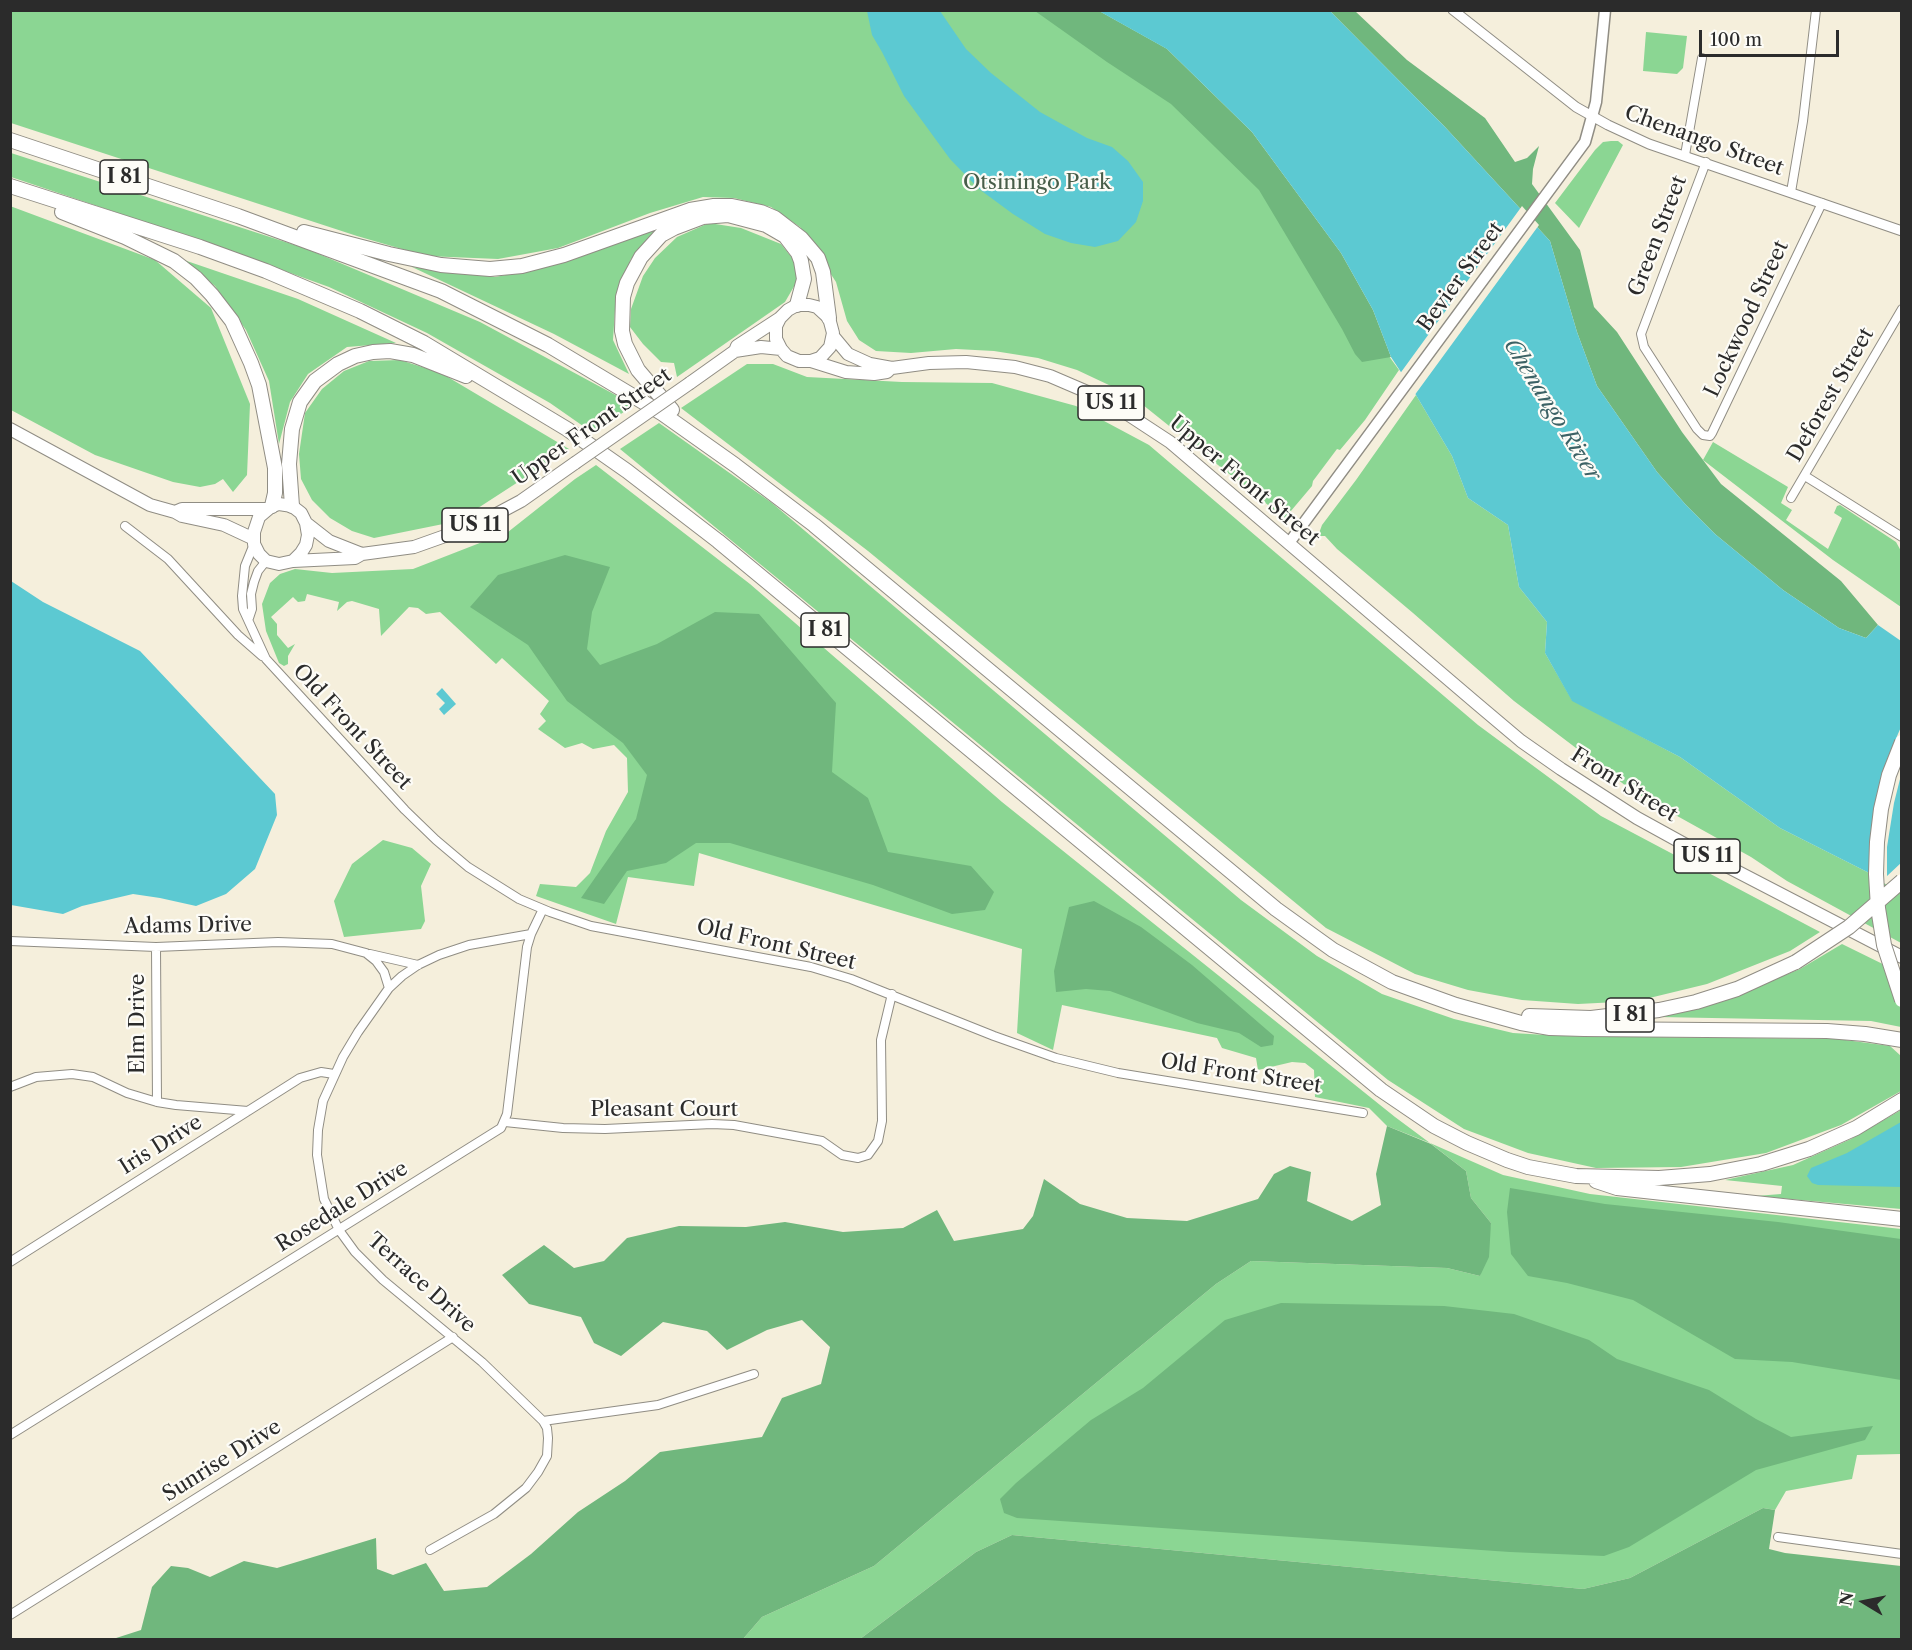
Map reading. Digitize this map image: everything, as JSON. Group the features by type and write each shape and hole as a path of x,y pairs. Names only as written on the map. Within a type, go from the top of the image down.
{"highway":[{"name":"I 81","path":"10,140 238,216 441,291 548,345 663,414 814,525 1290,919 1333,950 1407,989 1456,1005 1540,1017 1591,1018 1674,1007 1717,996 1796,962 1842,933 1902,881"},
{"name":"I 81","path":"10,188 200,247 360,311 424,343 509,393 595,448 691,519 1381,1089 1434,1126 1488,1153 1528,1167 1576,1176 1676,1177 1710,1174 1785,1157 1824,1143 1872,1119 1902,1100"},
{"path":"10,188 36,202 125,237 174,261 196,278 212,295 232,321 252,363 259,385 275,468 275,493 269,507"},
{"path":"238,216 441,265 490,269 522,266 564,255 690,210 732,206 761,212 775,218 801,238 818,258 823,272 829,318"},
{"path":"695,436 638,370 625,344 622,322 623,297 632,270 640,257 661,235 689,221 728,215 757,222 785,236 798,253 804,279 797,305"},
{"path":"292,506 289,453 295,416 309,388 338,364 355,356 390,351 413,355 509,393"},
{"path":"1902,742 1881,809 1876,874 1878,908 1884,945 1902,1000"},
{"path":"1456,1005 1521,1023 1558,1028 1827,1031 1902,1040"},
{"path":"1576,1176 1617,1188 1902,1219"}],"main road":[{"name":"Bevier Street","path":"1289,543 1585,142 1596,102 1605,10"},
{"path":"797,305 817,307 829,318 833,327 833,336 827,352 811,361"},
{"name":"Upper Front Street","path":"735,351 737,346 797,305"},
{"path":"780,318 775,334 781,350"},
{"name":"Upper Front Street","path":"833,336 842,349 870,364 892,368 949,362 987,363 1015,367 1050,376 1091,392 1130,414 1170,442 1521,741"},
{"name":"Upper Front Street","path":"266,561 279,564 293,561 355,558 362,554 414,547 476,525 520,501 735,351 760,347 781,350 794,360 811,361 835,370 858,374 887,372 892,368"},
{"path":"10,429 141,501 182,516 224,525 254,542"},
{"path":"175,512 182,509 269,507 279,504 292,506"},
{"name":"Upper Front Street","path":"292,506 301,513 306,524 328,542 362,554"},
{"path":"266,561 259,554 254,542 256,522 269,507"},
{"path":"293,561 306,545 308,535 306,524"},
{"name":"Front Street","path":"1521,741 1589,788 1656,829 1902,957"}],"street":[{"path":"1791,192 1803,121 1816,10"},
{"name":"Chenango Street","path":"1454,11 1576,107 1649,144 1902,231"},
{"path":"1685,155 1702,58"},
{"name":"Green Street","path":"1697,429 1644,347 1641,334 1706,162"},
{"name":"Lockwood Street","path":"1697,429 1703,435 1710,436 1712,433 1821,203"},
{"name":"Deforest Street","path":"1791,498 1902,309"},
{"path":"1805,476 1902,537"},
{"name":"Old Front Street","path":"125,526 168,559 238,636 266,658 390,794 436,840 468,867 502,889 543,909 591,926 732,951 851,979 1056,1058 1118,1072 1364,1113"},
{"name":"Old Front Street","path":"254,542 245,566 242,585 243,609 266,658"},
{"name":"Old Front Street","path":"249,618 254,582 258,571 266,561"},
{"path":"505,1122 527,947 543,909"},
{"name":"Terrace Drive","path":"531,934 469,945 439,955 418,965 389,988 358,1032 334,1074 323,1101 317,1155 324,1199 339,1230 355,1252 384,1280 453,1337 543,1421"},
{"name":"Adams Drive","path":"10,941 156,947 309,942 332,944 418,965"},
{"name":"Elm Drive","path":"156,947 157,1102"},
{"path":"366,953 380,966 389,988"},
{"name":"Pleasant Court","path":"505,1122 563,1128 605,1129 661,1125 734,1125 822,1141 842,1155 858,1158 868,1155 878,1142 882,1121 881,1040 892,994"},
{"name":"Iris Drive","path":"10,1262 308,1075 321,1072 334,1074"},
{"path":"10,1087 36,1077 72,1074 93,1077 127,1093 157,1102 248,1111"},
{"name":"Rosedale Drive","path":"10,1435 501,1128 505,1122"},
{"name":"Sunrise Drive","path":"10,1615 453,1337"},
{"path":"430,1550 494,1514 526,1488 546,1456 548,1438 547,1428 543,1421 658,1405 754,1374"},
{"path":"1778,1537 1902,1554"}],"green space":[{"name":"Otsiningo Park","path":"11,11 1099,11 1167,49 1399,370 1365,420 1340,450 1337,449 1313,481 1312,486 1285,518 1278,513 1273,513 1268,505 1138,401 1077,370 1038,358 994,351 956,349 911,353 876,351 859,340 847,321 836,282 800,227 771,207 734,198 703,197 650,213 558,248 498,259 426,256 357,236 11,123"},
{"path":"1035,11 1099,11 1167,49 1252,132 1341,253 1373,310 1391,357 1362,362 1355,354 1259,190 1171,104"},
{"path":"1330,11 1355,11 1407,60 1485,118 1515,162 1527,158 1539,146 1532,184 1580,250 1594,307 1617,332 1682,432 1721,484 1841,581 1878,625 1866,638 1839,628 1783,590 1715,534 1657,472 1597,386 1577,332 1550,241 1445,127"},
{"path":"1646,32 1687,36 1683,68 1677,74 1643,71"},
{"path":"1618,141 1623,145 1579,228 1555,203 1595,150 1603,142"},
{"path":"11,153 307,249 480,322 634,405 593,433 550,403 427,333 329,287 11,177"},
{"path":"10,206 155,260 211,308 250,404 247,475 233,492 223,479 215,484 200,487 173,482 95,455 11,410"},
{"path":"709,223 741,228 781,244 797,264 796,283 785,302 677,377 674,363 661,362 630,327 631,309 643,276 655,258 677,237"},
{"path":"659,229 631,259 616,295 613,340 629,374 554,334 412,267 495,277 538,269"},
{"path":"181,259 298,299 396,343 347,347 308,374 290,402 279,444 269,381 246,330 215,286"},
{"path":"400,360 441,373 569,449 458,521 374,538 352,531 330,518 312,500 301,479 299,454 305,413 322,389 344,371 369,361"},
{"path":"747,364 773,364 807,377 902,382 992,383 1076,406 1149,445 1478,725 1601,816 1820,932 1790,951 1707,984 1637,1001 1578,1004 1522,1000 1468,990 1415,974 1326,928 868,551 681,408"},
{"path":"1416,395 1452,456 1468,498 1508,525 1519,587 1547,622 1545,653 1572,700 1680,757 1780,828 1901,889 1901,943 1787,881 1751,857 1634,792 1514,701 1337,549 1325,536 1318,536 1322,525"},
{"path":"659,423 772,503 1241,900 1317,956 1382,994 1454,1019 1513,1033 1562,1036 1838,1039 1890,1046 1901,1056 1901,1091 1841,1125 1766,1153 1681,1167 1596,1168 1528,1153 1464,1129 1388,1080 620,449"},
{"path":"1713,442 1788,487 1781,503 1792,510 1786,520 1828,549 1842,518 1834,513 1840,505 1896,542 1901,551 1901,607 1833,560 1703,460"},
{"path":"596,465 750,584 1002,802 1430,1143 1387,1126 1369,1108 1315,1097 1314,1070 1305,1063 1292,1062 1258,1070 1256,1058 1222,1048 1217,1038 1062,1005 1053,1050 1017,1033 1022,949 699,853 694,886 628,877 616,924 536,896 540,884 576,887 590,873 606,831 628,792 627,758 614,745 593,749 582,743 565,748 538,729 546,721 540,714 549,701 502,658 496,664 440,612 426,614 418,608 409,607 381,636 379,609 352,601 347,602 337,611 339,602 307,594 305,601 298,602 293,597 271,617 277,624 277,635 288,648 295,644 288,656 288,664 284,666 279,663 266,631 262,604 270,583 280,574 295,569 332,573 413,569 508,532"},
{"path":"565,555 610,567 592,612 587,649 600,665 657,644 715,612 759,614 836,703 832,772 868,798 888,852 971,866 994,892 985,910 952,914 873,885 730,843 696,843 666,863 627,871 604,904 581,898 636,819 647,775 623,743 567,701 528,645 470,607 498,575"},
{"path":"383,840 412,848 431,864 421,886 425,921 421,929 344,937 334,901 352,864"},
{"path":"1094,901 1141,927 1192,965 1274,1036 1273,1045 1261,1047 1239,1033 1197,1023 1110,991 1086,989 1056,992 1054,971 1069,907"},
{"path":"1842,944 1901,973 1901,1027 1871,1021 1659,1017 1724,1000 1800,969"},
{"path":"1901,1110 1901,1209 1756,1196 1781,1194 1782,1186 1725,1180 1793,1165 1851,1139"},
{"path":"1387,1126 1431,1144 1466,1171 1471,1198 1491,1223 1489,1257 1480,1276 1447,1268 1251,1261 1216,1284 874,1566 762,1617 743,1639 113,1639 141,1630 152,1587 171,1566 188,1568 210,1577 244,1561 277,1568 376,1538 377,1569 393,1575 426,1563 444,1591 487,1587 531,1554 578,1512 625,1481 660,1452 762,1437 782,1398 821,1384 830,1347 802,1320 767,1330 727,1350 707,1331 663,1322 621,1356 594,1343 581,1317 529,1304 502,1275 544,1245 574,1268 604,1261 627,1238 679,1226 746,1227 785,1222 843,1232 903,1228 937,1210 954,1241 1023,1229 1033,1216 1044,1179 1080,1204 1127,1218 1187,1221 1258,1199 1274,1174 1290,1166 1311,1172 1307,1201 1352,1221 1381,1205 1376,1174"},
{"path":"1430,1143 1503,1175 1590,1194 1901,1229 1901,1454 1857,1455 1852,1479 1786,1491 1775,1510 1763,1508 1630,1578 1583,1589 1012,1535 976,1552 860,1639 743,1639 762,1617 874,1566 1216,1284 1251,1261 1447,1268 1480,1276 1491,1223 1471,1198 1466,1171"},
{"path":"1510,1188 1605,1204 1778,1222 1901,1239 1901,1380 1792,1362 1735,1359 1633,1300 1567,1283 1528,1276 1511,1254 1507,1212"},
{"path":"1281,1303 1444,1306 1514,1314 1589,1340 1617,1359 1709,1390 1791,1437 1873,1426 1865,1440 1756,1470 1629,1547 1604,1556 1510,1552 1017,1518 1004,1513 1000,1499 1091,1420 1143,1388 1225,1320"},
{"path":"1763,1508 1775,1510 1769,1549 1785,1553 1901,1566 1901,1639 860,1639 976,1552 1012,1535 1583,1589 1630,1578"}],"water":[{"path":"867,11 940,11 966,49 991,73 1040,112 1087,138 1112,147 1128,161 1143,182 1143,201 1136,222 1118,241 1095,247 1071,243 1045,234 979,189 950,159 904,96 872,35"},
{"name":"Chenango River","path":"1099,11 1330,11 1445,127 1550,241 1577,332 1597,386 1657,472 1715,534 1783,590 1839,628 1866,638 1878,625 1901,641 1901,889 1780,828 1680,757 1572,701 1545,653 1547,622 1519,587 1508,525 1468,498 1452,456 1391,357 1373,310 1341,253 1252,132 1167,49"},
{"path":"11,581 43,602 140,651 275,794 277,815 255,869 226,894 196,906 133,894 82,906 63,914 11,905"},
{"path":"442,688 456,704 444,715 439,709 445,703 436,694"},
{"path":"1901,1122 1901,1187 1818,1185 1812,1183 1807,1176 1811,1168 1847,1153"}],"pier":[{"path":"1522,206 1539,225 1414,396 1399,375"},
{"path":"1901,727 1901,775 1887,847 1887,876 1902,862 1902,892 1869,876 1872,824 1880,785 1888,757"}]}
